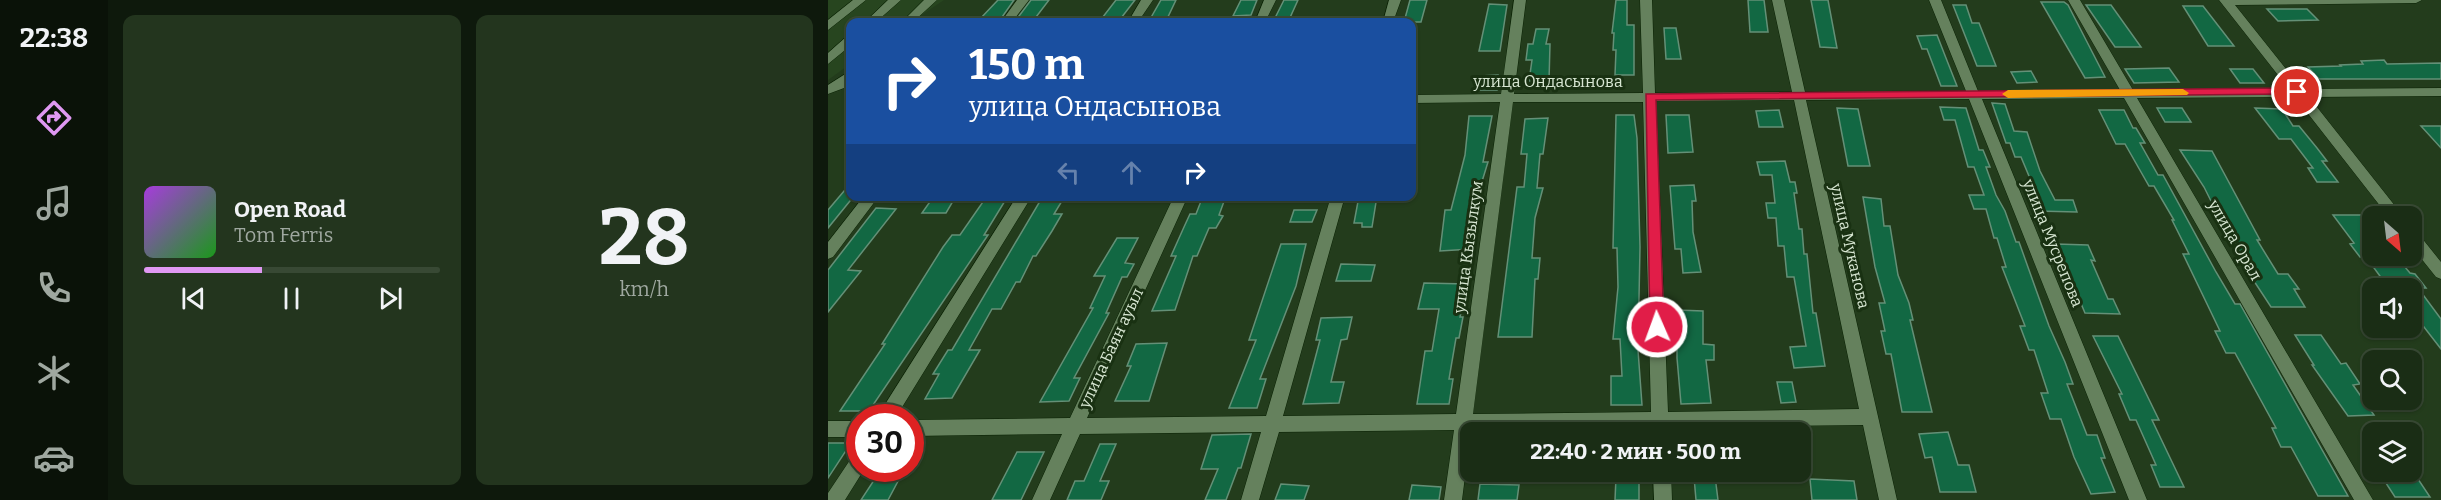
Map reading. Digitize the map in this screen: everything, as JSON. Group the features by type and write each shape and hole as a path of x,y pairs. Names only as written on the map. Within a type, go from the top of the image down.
{"street":[{"path":"828,26 860,0"},
{"path":"875,18 895,0"},
{"path":"911,18 931,0"},
{"path":"1009,18 1023,0"},
{"path":"1136,18 1147,0"},
{"path":"1262,18 1270,0"},
{"path":"1389,18 1395,0"},
{"name":"улица Кызылкум","path":"1453,500 1520,0"},
{"path":"1646,0 1660,422"},
{"name":"улица Муканова","path":"1778,0 1797,95 1888,500"},
{"name":"улица Мусрепова","path":"1935,0 2138,500"},
{"name":"улица Орал","path":"2074,0 2364,500"},
{"path":"2226,1 2416,0"},
{"path":"2226,1 2388,206"},
{"path":"828,60 846,44"},
{"path":"828,90 840,85 846,79"},
{"name":"улица Ондасынова","path":"1416,99 2441,92"},
{"path":"828,253 868,201"},
{"path":"894,404 1022,201"},
{"name":"улица Баян ауыл","path":"1041,500 1179,201"},
{"path":"1250,500 1337,201"},
{"path":"2422,249 2441,273"},
{"path":"1739,422 1870,417"},
{"path":"924,428 1462,420 1541,422"},
{"path":"828,429 846,429"},
{"path":"834,500 846,482"},
{"path":"1662,482 1663,500"}],"shaded area":[{"path":"828,0 944,0 917,18 846,18 846,67 828,80"}],"building":[{"path":"998,0 1014,0 1001,18 981,18"},
{"path":"1031,0 1049,0 1035,18 1018,18"},
{"path":"1116,0 1135,0 1121,18 1102,18"},
{"path":"1161,0 1176,0 1167,18 1151,18"},
{"path":"1241,0 1257,0 1251,15 1233,16"},
{"path":"1284,0 1298,0 1290,18 1275,18"},
{"path":"1410,0 1427,0 1421,22 1416,22 1416,18 1405,18"},
{"path":"1616,0 1627,0 1627,25 1634,25 1634,75 1615,75 1616,50 1613,50 1614,33 1612,33"},
{"path":"1748,0 1764,0 1768,32 1750,32"},
{"path":"1811,0 1828,0 1837,48 1820,47"},
{"path":"2041,2 2064,2 2068,5 2105,77 2085,78"},
{"path":"1489,4 1507,5 1500,51 1479,51"},
{"path":"1953,5 1966,5 1972,23 1979,23 1996,66 1977,66"},
{"path":"2086,5 2111,5 2141,47 2115,47"},
{"path":"2183,6 2203,6 2234,46 2208,46"},
{"path":"2267,9 2307,9 2318,20 2278,21"},
{"path":"1664,28 1676,28 1681,59 1666,59"},
{"path":"1536,29 1549,29 1546,44 1550,44 1549,81 1529,81 1532,60 1526,60 1528,44 1533,44"},
{"path":"1937,35 1957,86 1941,86 1927,49 1922,49 1917,36"},
{"path":"2384,60 2387,64 2441,63 2441,79 2319,79 2308,67 2363,64 2361,61"},
{"path":"2169,68 2179,82 2134,83 2125,69"},
{"path":"2230,69 2253,69 2264,83 2240,83"},
{"path":"2031,71 2037,82 2017,83 2011,72"},
{"path":"1498,75 1497,90 1479,90 1480,76"},
{"path":"1992,103 2005,104 2014,131 2027,132 2040,171 2055,200 2073,200 2077,212 2037,211 2032,200 2039,200 2021,157 2015,157 2010,143 2006,143"},
{"path":"1940,107 1966,108 1979,150 1983,150 1990,167 1986,167 1996,195 2005,211 2016,242 2019,242 2049,326 2073,384 2067,384 2087,435 2097,435 2105,458 2101,458 2115,492 2091,494 2074,457 2061,419 2050,419 2041,393 2048,393 2034,350 2029,350 2020,326 2025,326 2002,267 2006,267 1997,238 1994,238 1986,209 1974,209 1969,195 1984,195 1974,167 1968,167 1955,120 1944,120"},
{"path":"1837,108 1858,109 1870,166 1848,166"},
{"path":"2157,108 2182,108 2191,122 2165,122"},
{"path":"2255,108 2282,109 2293,126 2299,126 2327,161 2322,161 2338,182 2317,182 2308,168 2313,168 2291,139 2279,139"},
{"path":"1779,110 1783,127 1759,127 1756,111"},
{"path":"2099,110 2124,110 2133,128 2136,128 2145,143 2140,143 2158,175 2163,175 2235,304 2240,304 2348,496 2318,496 2291,447 2281,447 2272,428 2276,428 2235,353 2226,353 2215,331 2220,331 2183,254 2189,254 2172,220 2174,220 2154,186 2149,186 2125,144 2116,144"},
{"path":"1616,115 1634,115 1637,138 1640,247 1638,350 1642,405 1611,405 1611,376 1622,376 1620,339 1613,339 1618,287 1617,248 1613,248"},
{"path":"1666,115 1689,115 1693,152 1668,153"},
{"path":"1469,116 1492,116 1483,162 1488,162 1476,201 1472,249 1440,251 1445,210 1451,210 1465,155"},
{"path":"1548,118 1543,154 1540,154 1537,188 1543,188 1535,218 1532,258 1540,258 1538,279 1535,279 1532,337 1498,337 1517,187 1524,187 1527,154 1521,154 1525,119"},
{"path":"2421,126 2441,126 2441,148"},
{"path":"2180,150 2212,151 2260,240 2257,240 2278,274 2288,274 2299,289 2294,289 2305,307 2271,307 2250,275 2254,275 2233,239 2230,239 2204,187"},
{"path":"1785,161 1790,182 1795,182 1797,193 1794,193 1799,229 1802,229 1804,254 1807,254 1813,313 1816,313 1825,366 1794,368 1790,347 1806,346 1794,277 1787,277 1784,246 1778,246 1776,218 1768,218 1766,203 1775,203 1772,175 1760,175 1757,162"},
{"path":"1694,185 1696,201 1692,201 1693,232 1701,272 1683,273 1681,249 1675,249 1670,186"},
{"path":"846,189 846,201 850,201 828,228 828,210"},
{"path":"1863,197 1881,199 1884,226 1890,226 1898,275 1909,303 1913,320 1910,320 1932,412 1902,412 1891,354 1886,354 1881,331 1885,331 1879,303 1885,303 1875,267"},
{"path":"930,201 953,201 946,213 922,213"},
{"path":"984,201 1005,201 984,235 988,235 874,404 846,404 846,411 840,411 885,344 882,344 952,235 960,235"},
{"path":"1040,201 1062,201 1054,214 1062,214 1036,256 1033,256 1020,282 1016,282 1001,309 992,309 969,350 980,350 952,398 925,399 939,374 933,374 948,350 952,350"},
{"path":"1201,201 1224,201 1219,215 1223,216 1216,228 1209,228 1197,256 1193,256 1175,310 1152,311 1176,256 1171,256 1190,214 1196,214"},
{"path":"1358,201 1376,201 1372,227 1362,227 1362,223 1354,223"},
{"path":"876,208 896,209 848,270 861,271 828,312 828,270"},
{"path":"1294,210 1317,210 1312,222 1290,222"},
{"path":"2333,215 2362,215 2362,257 2350,244 2354,243"},
{"path":"1117,238 1138,238 1125,263 1134,264 1127,277 1122,277 1106,313 1109,313 1074,378 1080,378 1069,401 1040,402 1093,308 1090,308 1105,276 1094,276"},
{"path":"1281,244 1306,244 1296,286 1260,379 1266,379 1257,408 1229,408 1256,340 1249,340"},
{"path":"2056,244 2088,245 2095,261 2091,260 2108,299 2113,299 2120,314 2085,313"},
{"path":"1341,264 1375,265 1371,281 1336,281"},
{"path":"2373,266 2404,266 2418,278 2381,278"},
{"path":"1424,283 1467,284 1460,317 1463,317 1459,338 1456,338 1449,379 1453,379 1449,404 1417,404 1425,351 1432,351 1439,309 1418,309"},
{"path":"2422,293 2441,319 2441,349 2422,324"},
{"path":"1677,310 1703,311 1703,344 1714,345 1714,360 1706,360 1711,403 1681,404 1677,358"},
{"path":"1352,317 1347,339 1341,340 1331,382 1344,382 1339,403 1303,404 1320,340 1316,340 1321,318"},
{"path":"2295,335 2321,335 2341,364 2346,363 2360,384 2353,385 2362,398 2362,410 2370,410 2374,415 2348,416 2312,365 2314,365"},
{"path":"2093,336 2118,336 2159,420 2152,420 2184,487 2160,487 2151,465 2156,465 2136,420 2130,420 2119,394 2122,394"},
{"path":"1167,343 1149,401 1115,401 1131,366 1127,366 1136,344"},
{"path":"1777,382 1792,382 1796,402 1781,403"},
{"path":"1948,432 1958,465 1969,465 1976,492 1940,492 1932,457 1925,458 1919,434"},
{"path":"1251,434 1241,468 1238,468 1226,500 1205,500 1218,469 1201,469 1212,435"},
{"path":"828,443 846,443 846,451 828,478"},
{"path":"1100,444 1116,444 1100,481 1109,481 1101,500 1067,500 1075,481 1084,481"},
{"path":"1017,452 1044,452 1021,500 992,500"},
{"path":"1811,479 1854,481 1857,500 1812,500"},
{"path":"873,482 898,482 888,500 861,500"},
{"path":"1616,482 1639,482 1639,500 1615,500"},
{"path":"1694,482 1716,482 1718,500 1696,500"},
{"path":"2385,482 2420,482 2430,497 2395,497"},
{"path":"1281,484 1309,486 1304,500 1275,500"},
{"path":"1480,484 1519,485 1517,500 1478,500"},
{"path":"1412,485 1441,487 1439,500 1409,500"}],"slow traffic":[{"path":"2008,94 2183,93"}],"route":[{"path":"1657,327 1650,96 2297,92"}]}
